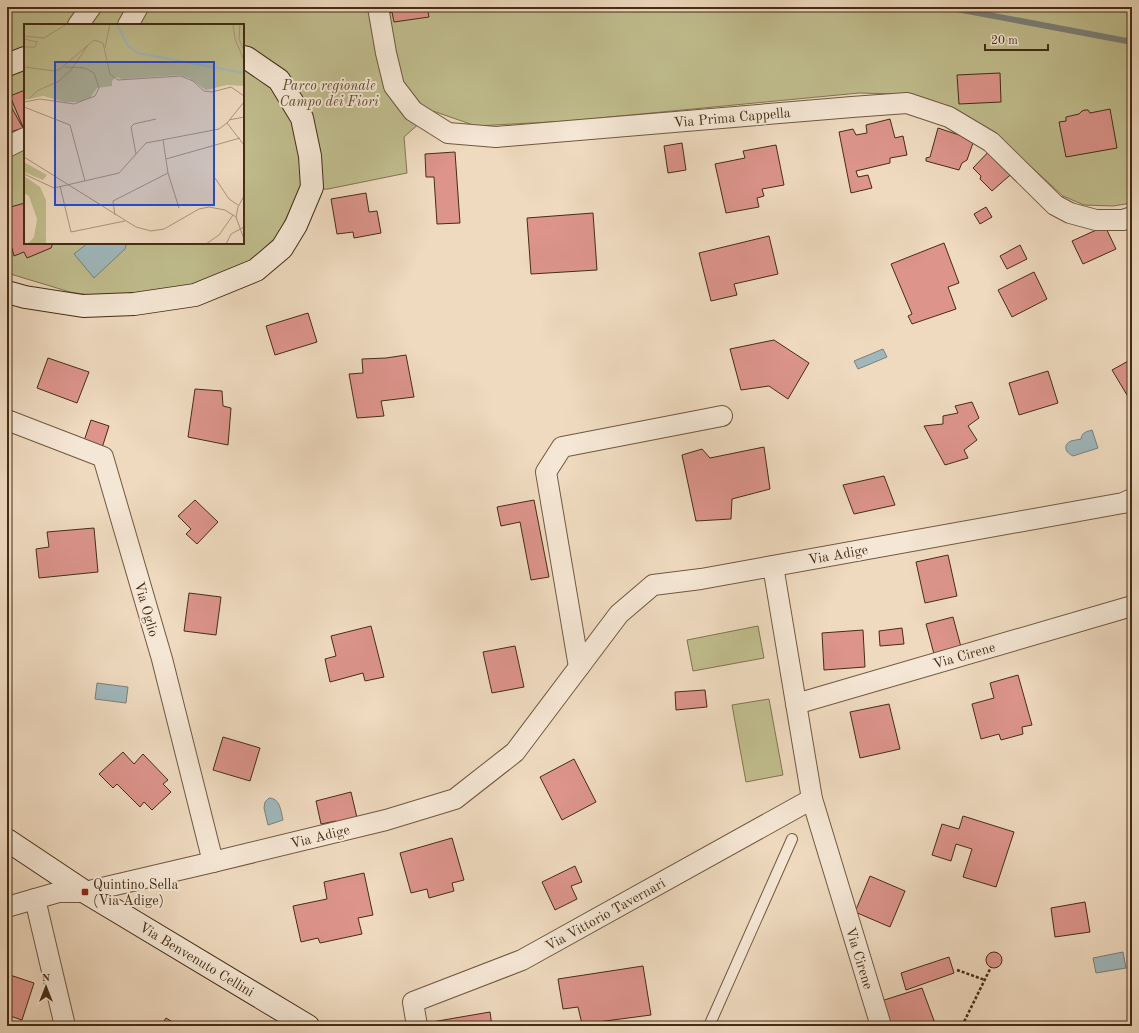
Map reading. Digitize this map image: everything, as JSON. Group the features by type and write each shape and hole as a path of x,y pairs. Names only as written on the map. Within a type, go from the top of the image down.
{"street":[{"path":"79,24 91,7"},
{"path":"129,24 138,7"},
{"name":"Via Prima Cappella","path":"378,7 386,53 394,86 413,111 448,134 496,137 907,103 949,117 990,142 1055,205 1070,213 1096,220 1123,220 1132,217"},
{"path":"7,292 25,297 84,306 134,304 195,295 256,270 282,248 296,225 312,187 310,156 302,118 279,80 244,56"},
{"path":"7,64 24,58"},
{"path":"7,147 24,138"},
{"path":"579,667 546,472 562,447 722,416"},
{"name":"Via Oglio","path":"7,420 103,457 162,659 213,862"},
{"name":"Via Adige","path":"7,907 59,892 86,892 213,862 386,820 455,800 516,752 619,614 653,586 701,579 1123,503 1132,499"},
{"name":"Via Cirene","path":"773,566 812,800 881,1026"},
{"name":"Via Cirene","path":"796,704 1132,606"},
{"name":"Via Vittorio Tavernari","path":"417,1026 413,1002 522,960 812,800"},
{"name":"Via Benvenuto Cellini","path":"7,840 86,892 308,1026"},
{"path":"34,899 65,1026"}],"lane":[{"path":"709,1026 792,839"}],"path":[{"path":"962,1026 992,967"},
{"path":"957,970 985,980"}],"green space":[{"name":"Parco regionale Campo dei Fiori","path":"7,7 1132,7 1132,203 1113,206 1084,205 1063,196 1002,140 964,116 928,99 896,94 859,93 568,121 476,126 433,111 404,137 407,173 328,189 300,190 278,235 252,260 215,280 170,293 115,299 70,292 7,273"},
{"path":"758,626 764,658 693,671 687,640"},
{"path":"769,699 783,775 746,782 732,705"}],"water":[{"path":"87,244 127,244 125,249 94,278 74,254"},
{"path":"883,349 887,357 858,369 854,361"},
{"path":"1092,430 1098,448 1073,456 1068,453 1066,447 1068,443 1081,439 1083,434"},
{"path":"97,683 128,687 126,703 95,699"},
{"path":"269,798 276,800 278,803 283,820 268,825 264,808 265,802"},
{"path":"1123,952 1126,968 1096,973 1093,958"}],"building":[{"path":"388,7 427,7 429,17 394,22 392,12 389,13"},
{"path":"1000,73 1001,102 959,104 957,75"},
{"path":"24,90 23,127 10,96"},
{"path":"10,105 23,128 7,133 7,106"},
{"path":"1110,109 1117,148 1066,157 1059,122 1066,121 1066,117 1079,114 1085,110 1088,110 1090,113"},
{"path":"890,119 895,138 903,136 907,155 890,158 890,163 856,171 858,177 868,175 872,188 851,193 839,132 853,129 856,135 867,133 866,125"},
{"path":"938,128 974,140 967,160 962,163 959,170 926,161 926,158 930,157"},
{"path":"682,143 686,170 668,173 664,146"},
{"path":"776,145 784,185 762,189 764,196 757,198 759,207 726,213 715,164 745,158 743,151"},
{"path":"993,147 1017,169 992,191 980,179 981,176 973,168"},
{"path":"455,152 460,223 437,224 434,177 426,177 425,154"},
{"path":"366,193 369,212 377,211 381,233 354,238 353,232 337,234 331,199"},
{"path":"24,203 24,244 53,244 51,248 27,258 24,252 14,256 12,248 7,250 7,208"},
{"path":"986,207 992,217 980,224 974,214"},
{"path":"593,213 597,270 531,274 527,218"},
{"path":"1105,226 1116,249 1083,264 1072,241"},
{"path":"769,236 778,274 734,284 737,295 711,301 699,253"},
{"path":"944,243 959,283 948,287 956,309 912,324 908,316 912,314 891,264"},
{"path":"1020,245 1027,259 1007,269 1000,256"},
{"path":"1034,272 1047,299 1012,317 998,290"},
{"path":"308,313 317,342 275,355 266,326"},
{"path":"774,340 809,363 788,399 769,386 741,390 730,349"},
{"path":"406,355 414,397 381,401 384,416 357,418 349,374 363,373 362,359"},
{"path":"48,358 89,372 77,403 37,388"},
{"path":"1132,359 1132,399 1130,400 1112,370"},
{"path":"1048,371 1058,403 1019,415 1009,383"},
{"path":"195,389 222,391 223,406 231,408 228,445 188,437"},
{"path":"972,402 979,418 968,426 977,440 964,450 968,458 945,465 924,426 943,424 943,416 958,413 955,406"},
{"path":"91,420 109,426 101,451 83,444"},
{"path":"764,447 770,489 732,499 731,519 696,521 682,455 702,449 710,458"},
{"path":"884,476 895,505 854,514 843,485"},
{"path":"195,500 218,522 197,544 186,534 191,529 178,516"},
{"path":"534,500 549,577 531,580 520,522 501,526 497,507"},
{"path":"94,528 98,572 39,578 36,549 49,547 47,532"},
{"path":"948,555 957,596 925,603 916,562"},
{"path":"189,593 221,597 216,635 184,631"},
{"path":"953,617 961,647 934,654 926,624"},
{"path":"371,626 384,677 365,681 363,673 330,682 325,659 336,656 331,636"},
{"path":"902,628 904,644 880,646 879,631"},
{"path":"863,630 865,667 824,670 822,633"},
{"path":"515,646 524,687 492,693 483,652"},
{"path":"1018,675 1032,725 1022,727 1023,734 1001,740 999,734 981,739 972,704 994,698 990,683"},
{"path":"705,690 707,707 676,710 675,692"},
{"path":"889,704 900,749 860,758 850,712"},
{"path":"223,737 260,748 250,781 213,770"},
{"path":"123,752 134,764 143,754 168,780 163,784 171,792 152,810 144,802 140,807 117,784 113,788 99,774"},
{"path":"574,759 596,802 562,820 540,777"},
{"path":"351,792 358,822 338,826 336,821 321,824 316,801"},
{"path":"963,816 1014,832 996,887 963,877 972,849 956,844 951,861 932,855 942,824 959,829"},
{"path":"452,838 464,880 452,883 454,891 429,898 427,889 411,893 400,853"},
{"path":"575,866 582,882 571,886 577,899 555,910 542,882"},
{"path":"364,873 373,915 358,918 362,934 320,943 318,938 301,942 293,906 327,899 324,882"},
{"path":"870,876 905,891 890,927 855,912"},
{"path":"1085,902 1090,932 1055,937 1051,908"},
{"path":"994,952 1000,954 1002,960 1000,966 994,968 988,966 986,960 988,954"},
{"path":"949,957 954,973 906,990 901,973"},
{"path":"643,966 651,1015 582,1024 578,1007 563,1009 558,979"},
{"path":"7,974 34,983 22,1020 7,1015"},
{"path":"922,988 936,1026 885,1026 878,1002"},
{"path":"490,1012 492,1026 426,1026 426,1023"},
{"path":"166,1018 179,1026 161,1026"}],"waterway":[{"path":"946,7 1132,42"}],"place":[{"name":"Quintino Sella (Via Adige)","path":"85,892"}]}
